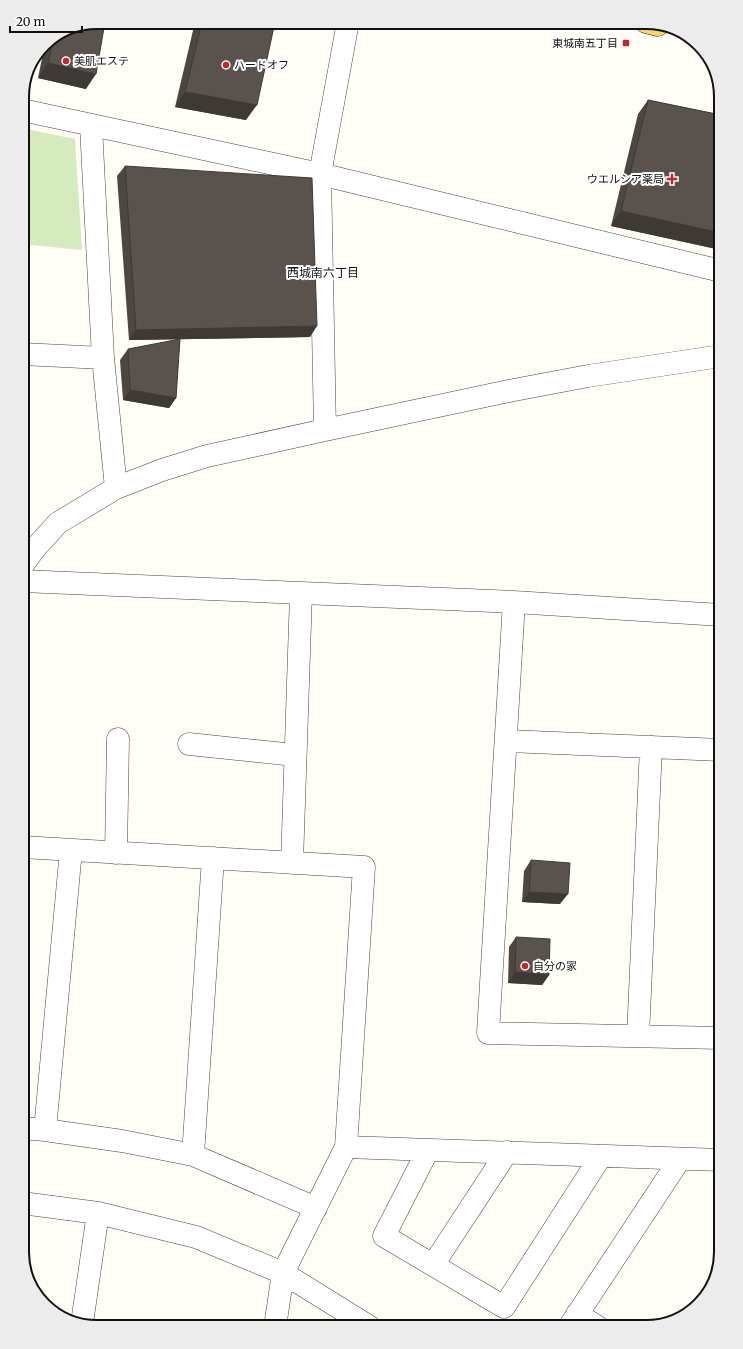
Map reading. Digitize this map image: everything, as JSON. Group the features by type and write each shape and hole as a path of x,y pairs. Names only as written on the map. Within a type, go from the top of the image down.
{"street":[{"path":"325,430 320,174 347,29"},
{"path":"29,112 320,174 714,269"},
{"path":"92,126 103,358 116,488"},
{"path":"29,354 103,358"},
{"path":"29,556 58,523 116,488 162,470 208,456 325,430 588,376 714,357"},
{"path":"29,581 514,602 714,615"},
{"path":"292,863 301,593"},
{"path":"514,602 488,1033 714,1038"},
{"path":"116,853 118,739"},
{"path":"506,741 714,750"},
{"path":"189,744 295,755"},
{"path":"638,1036 651,747"},
{"path":"29,847 364,867 346,1147 283,1273 276,1320"},
{"path":"45,1130 71,850"},
{"path":"193,1155 213,858"},
{"path":"29,1129 122,1141 193,1155 316,1208"},
{"path":"346,1147 714,1160"},
{"path":"428,1150 384,1236 504,1307 601,1156"},
{"path":"433,1265 507,1152"},
{"path":"574,1320 680,1159"},
{"path":"29,1204 98,1214 196,1237 283,1273 359,1320"},
{"path":"83,1319 98,1214"}],"green space":[{"path":"29,129 75,139 82,250 29,245"}],"building":[{"path":"104,29 96,74 48,63 52,46 63,38 84,30"},
{"path":"200,29 273,29 257,105 185,92"},
{"name":"ウエルシア薬局","path":"648,100 714,114 714,231 621,211"},
{"path":"125,166 312,178 317,326 136,330"},
{"path":"180,339 176,398 130,390 128,349"},
{"path":"531,860 570,863 568,894 529,892"},
{"path":"516,937 550,939 549,975 515,972"}],"place":[{"name":"東城南五丁目","path":"626,43"},
{"name":"美肌エステ","path":"66,61"},
{"name":"ハードオフ","path":"226,65"},
{"name":"ウエルシア薬局","path":"672,179"},
{"name":"自分の家","path":"525,966"}],"district":[{"name":"西城南六丁目","path":"323,272"}]}
